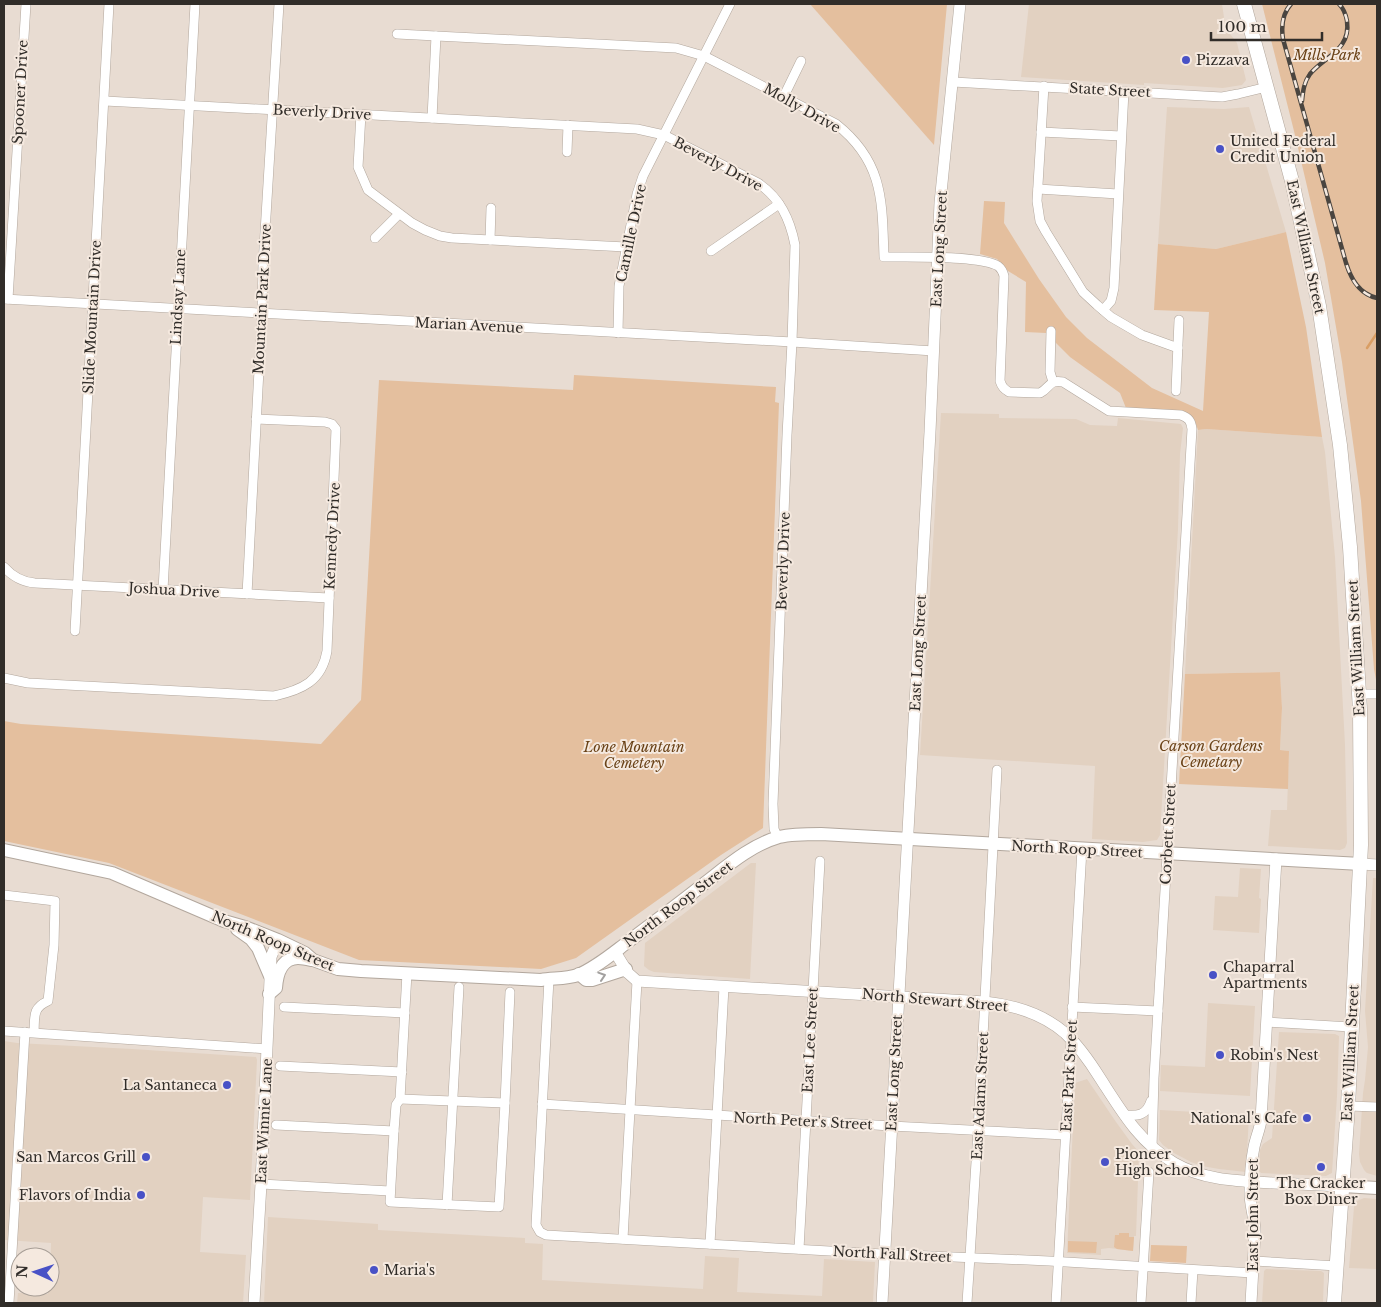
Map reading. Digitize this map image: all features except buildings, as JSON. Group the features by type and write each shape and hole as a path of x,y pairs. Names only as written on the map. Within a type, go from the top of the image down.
{"main road":[{"name":"East William Street","path":"1244,4 1292,181 1319,306 1340,444 1350,548 1360,694 1362,766 1361,864 1348,1106 1334,1303"},
{"name":"North Roop Street","path":"4,850 112,873 224,921 278,940 305,953 313,960 338,969 521,979 569,978 592,968 616,952 722,870 755,848 778,838 797,835 820,834 1361,864"},
{"path":"224,921 250,939 264,961 270,976"},
{"path":"269,994 276,988 280,967 289,960 298,958 313,960"},
{"path":"579,974 586,980 592,980 626,969"},
{"name":"North Stewart Street","path":"1343,1186 1377,1188"}],"street":[{"name":"Spooner Drive","path":"6,299 26,4"},
{"name":"Slide Mountain Drive","path":"75,630 110,4"},
{"name":"Lindsay Lane","path":"163,590 195,4"},
{"name":"Mountain Park Drive","path":"247,594 263,265 279,4"},
{"name":"Camille Drive","path":"618,333 619,286 637,194 643,176 730,4"},
{"name":"East Long Street","path":"882,1303 890,1126 930,442 940,203 960,4"},
{"name":"Molly Drive","path":"398,34 676,48 704,56 784,96 836,124 860,146 876,177 881,196 884,256 970,259 997,266 1003,272 1000,381 1002,386 1009,392 1036,393 1044,391 1053,382"},
{"path":"432,118 436,36"},
{"path":"784,96 801,61"},
{"name":"State Street","path":"953,82 1222,96 1267,87"},
{"path":"1044,86 1038,210 1040,220 1046,232 1084,292 1111,317 1142,335 1178,348"},
{"path":"1104,310 1111,302 1114,288 1124,91"},
{"name":"Beverly Drive","path":"105,101 637,129 664,135 758,183 768,190 787,217 795,245 773,804 774,829 778,838"},
{"path":"361,114 358,167 368,190 399,214 425,230 452,238 626,247"},
{"path":"567,152 568,125"},
{"path":"1041,132 1121,136"},
{"path":"1038,189 1118,194"},
{"path":"711,251 779,204"},
{"path":"490,240 491,208"},
{"path":"375,238 399,214"},
{"name":"Marian Avenue","path":"6,299 934,351"},
{"path":"1176,391 1179,320"},
{"path":"1051,331 1050,372 1053,382"},
{"name":"Corbett Street","path":"1053,382 1063,382 1109,412 1181,415 1191,421 1153,1096 1152,1148"},
{"name":"Kennedy Drive","path":"4,678 28,682 274,696 294,692 310,682 322,668 327,651 336,429 332,424 326,422 256,419"},
{"name":"Joshua Drive","path":"4,567 20,580 35,583 329,598"},
{"path":"1360,694 1377,694"},
{"name":"East Adams Street","path":"967,1303 997,770"},
{"name":"East Park Street","path":"1056,1303 1082,848"},
{"name":"East John Street","path":"1251,1303 1255,1221 1250,1202 1250,1182 1252,1155 1260,1130 1261,1120 1276,859"},
{"name":"East Lee Street","path":"798,1249 820,861"},
{"name":"North Roop Street","path":"1361,864 1377,864"},
{"path":"4,895 55,901 54,945 48,1001 40,1004 36,1010 30,1032 9,1303"},
{"name":"East Winnie Lane","path":"254,1303 271,957 278,940"},
{"path":"616,952 626,969 637,981 623,1239"},
{"path":"407,974 400,1099 396,1105 390,1202 499,1208 510,992"},
{"path":"542,1104 549,979"},
{"name":"North Stewart Street","path":"637,981 898,996 1009,1005 1032,1013 1058,1028 1071,1040 1085,1056 1137,1132 1152,1148 1175,1164 1190,1171 1220,1179 1343,1186"},
{"path":"710,1244 724,986"},
{"path":"447,1205 459,988"},
{"path":"284,1006 405,1013"},
{"path":"1072,1007 1158,1011"},
{"path":"1267,1022 1351,1027"},
{"path":"4,1031 267,1049"},
{"path":"280,1066 402,1072"},
{"path":"1124,1115 1144,1113 1149,1107 1153,1096"},
{"path":"400,1099 505,1103"},
{"name":"North Peter's Street","path":"542,1104 717,1116 1065,1135"},
{"name":"North Fall Street","path":"542,1104 536,1225 540,1232 546,1235 1253,1273"},
{"path":"1348,1106 1377,1107"},
{"path":"276,1125 394,1131"},
{"path":"1141,1303 1149,1172"},
{"path":"261,1184 390,1191"},
{"path":"1254,1261 1337,1266"},
{"path":"1191,1303 1193,1270"}],"shaded area":[{"path":"1029,4 1222,4 1225,24 1227,30 1237,43 1246,80 1242,85 1223,88 1021,77"},
{"path":"1167,107 1224,109 1249,107 1286,232 1216,249 1158,244"},
{"path":"941,413 999,414 999,418 1076,419 1090,425 1117,426 1118,418 1181,424 1183,428 1180,454 1178,529 1160,835 1157,840 1143,842 1092,839 1095,766 920,755"},
{"path":"1198,430 1322,437 1335,557 1345,745 1347,843 1345,848 1340,850 1268,846 1271,810 1287,810 1289,751 1280,750 1282,708 1280,672 1185,674"},
{"path":"751,863 756,863 750,979 654,972 644,966 645,943"},
{"path":"1240,868 1261,869 1259,933 1213,930 1215,896 1238,897"},
{"path":"1373,878 1377,878 1377,1176 1364,1170 1359,1154 1368,1047 1365,1011"},
{"path":"1208,1003 1255,1006 1250,1096 1160,1091 1161,1065 1205,1067"},
{"path":"1279,1032 1335,1034 1339,1036 1332,1173 1326,1176 1261,1173 1259,1171 1260,1150 1263,1144 1272,1138"},
{"path":"4,1041 256,1057 250,1200 203,1197 200,1252 246,1255 243,1303 17,1303 18,1297 60,1297 60,1247 51,1247 51,1243 5,1240 4,1252"},
{"name":"Pioneer High School","path":"1087,1079 1139,1152 1136,1236 1134,1236 1133,1251 1109,1248 1101,1249 1101,1255 1067,1253 1075,1083"},
{"path":"1160,1110 1249,1115 1246,1172 1202,1166 1174,1153 1159,1140"},
{"path":"1364,1198 1377,1199 1377,1269 1349,1268 1354,1207 1357,1201"},
{"path":"268,1217 378,1224 378,1230 525,1238 525,1243 543,1244 542,1280 703,1289 705,1256 739,1258 737,1292 822,1296 824,1259 875,1262 874,1303 264,1303"},
{"path":"1266,1269 1321,1271 1324,1273 1323,1303 1262,1303 1264,1271"}],"green space":[{"path":"810,4 947,4 934,145"},
{"name":"Mills Park","path":"1262,4 1377,4 1377,685 1374,669 1361,501 1342,362 1325,263"},
{"path":"984,201 1005,202 1004,223 1039,279 1066,317 1087,338 1152,388 1203,411 1209,312 1154,310 1158,244 1216,249 1286,232 1306,327 1322,437 1198,430 1195,421 1190,416 1126,408 1120,393 1070,357 1046,333 1025,332 1026,282 1008,271 997,259 980,254"},
{"name":"Lone Mountain Cemetery","path":"574,375 776,387 775,402 779,403 763,828 721,855 576,958 541,969 359,960 109,863 4,841 4,721 21,724 321,744 361,700 379,380 573,390"},
{"name":"Carson Gardens Cemetary","path":"1280,672 1282,708 1280,750 1289,751 1288,789 1179,784 1185,674"},
{"path":"1119,1233 1129,1233 1129,1237 1134,1237 1133,1251 1114,1247 1115,1235 1119,1235"},
{"path":"1068,1241 1097,1242 1096,1253 1068,1252"},
{"path":"1151,1245 1187,1246 1186,1263 1150,1261"}],"waterway":[{"path":"1367,348 1377,333"}],"railway":[{"path":"1291,4 1283,20 1283,39 1346,263 1350,275 1357,285 1365,293 1377,298"},
{"path":"1302,101 1305,83 1310,74 1336,52 1345,39 1347,21 1339,4"}],"place":[{"name":"Pizzava","path":"1186,60"},
{"name":"United Federal Credit Union","path":"1220,149"},
{"name":"Chaparral Apartments","path":"1213,975"},
{"name":"Robin's Nest","path":"1220,1055"},
{"name":"La Santaneca","path":"227,1085"},
{"name":"National's Cafe","path":"1307,1118"},
{"name":"San Marcos Grill","path":"146,1157"},
{"name":"Pioneer High School","path":"1105,1162"},
{"name":"The Cracker Box Diner","path":"1321,1167"},
{"name":"Flavors of India","path":"141,1195"},
{"name":"Maria's","path":"374,1270"}]}
